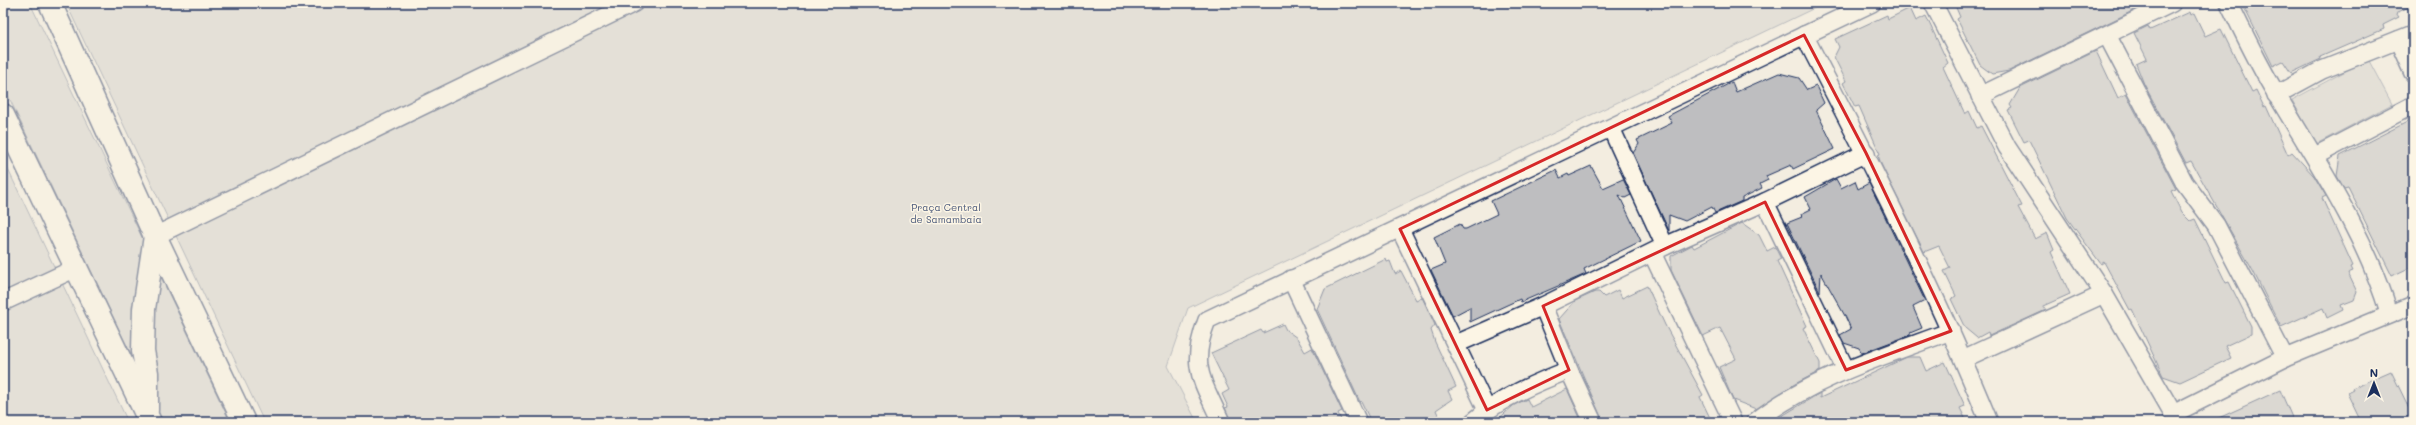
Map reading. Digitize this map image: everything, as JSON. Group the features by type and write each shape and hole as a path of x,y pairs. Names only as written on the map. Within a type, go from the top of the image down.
{"main road":[{"path":"50,3 155,236 244,422"},
{"path":"3,115 148,419"},
{"path":"148,419 147,373 143,351 144,309 155,236"}],"street":[{"path":"155,236 634,3"},
{"path":"1221,422 1199,371 1198,349 1207,320 1872,3"},
{"path":"1933,3 2007,147 2104,294 2175,418 2285,358 2389,313 2413,305"},
{"path":"1980,96 2172,3"},
{"path":"2229,3 2276,95 2315,156 2366,248 2380,281 2389,313"},
{"path":"1804,35 1866,153 1951,331 1989,422"},
{"path":"2108,35 2184,182 2216,225 2285,358"},
{"path":"2276,95 2322,70 2406,37 2413,73"},
{"path":"2315,156 2413,105"},
{"path":"1611,128 1658,250 1733,422"},
{"path":"1456,344 1543,306 1658,250 1765,202 1866,153"},
{"path":"1765,202 1846,370"},
{"path":"1400,229 1487,410"},
{"path":"3,302 76,268"},
{"path":"1291,279 1358,422"},
{"path":"1963,359 2104,294"},
{"path":"1543,306 1569,370 1593,422"},
{"path":"1755,422 1770,410 1846,370 1951,331"},
{"path":"1473,422 1487,410 1540,381 1569,370"}],"highlighted area":[{"path":"1804,35 1866,153 1951,331 1846,370 1765,202 1543,306 1569,370 1487,410 1400,229"}],"green space":[{"path":"3,3 30,3 230,422 163,422 3,85"},
{"name":"Praça Central de Samambaia","path":"66,3 1825,3 1188,308 1168,366 1197,422 264,422"},
{"path":"2368,59 2392,104 2316,144 2292,100"},
{"path":"3,159 128,422 3,422"}],"building":[{"path":"1954,3 2149,3 2009,71 1992,74 1980,65 1957,19 1960,17"},
{"path":"2242,3 2413,3 2413,5 2396,13 2399,17 2383,25 2384,29 2320,57 2321,59 2291,73 2283,61 2273,66"},
{"path":"1910,8 1916,21 1926,16 1948,63 1943,67 1965,114 1969,111 1977,128 1981,126 2022,206 2018,207 2035,239 2047,233 2054,250 2051,252 2070,294 2043,306 2046,310 1989,336 1988,332 1977,338 1965,328 1951,299 1956,296 1944,271 1950,268 1939,246 1924,252 1881,164 1878,155 1880,154 1859,106 1855,107 1843,83 1846,81 1834,57 1839,47 1835,39 1887,15 1888,19"},
{"path":"2190,12 2191,15 2194,13 2205,36 2221,29 2252,92 2256,90 2264,107 2266,106 2288,155 2292,152 2314,176 2326,196 2322,198 2353,266 2351,267 2353,271 2348,273 2357,292 2354,300 2341,305 2343,310 2327,318 2323,308 2281,327 2253,271 2191,161 2186,163 2144,84 2136,64 2147,59 2134,33 2148,26 2150,30"},
{"path":"2096,51 2118,98 2126,94 2176,189 2171,191 2182,213 2190,221 2195,219 2226,283 2229,282 2251,326 2251,334 2225,346 2231,358 2180,382 2163,376 2132,309 2130,310 2104,262 2101,264 2067,218 2029,140 2024,142 2008,110 2012,108 2010,105 2020,88"},
{"path":"1779,73 1799,78 1807,90 1816,86 1824,103 1816,110 1835,149 1793,169 1791,165 1766,176 1768,180 1760,184 1762,188 1742,198 1742,201 1715,213 1712,207 1685,221 1669,215 1669,231 1633,153 1639,144 1637,140 1672,123 1668,116 1732,82 1736,92"},
{"path":"2413,119 2413,266 2392,276 2348,187 2344,188 2337,176 2340,156"},
{"path":"1591,166 1603,188 1623,179 1631,195 1625,198 1619,195 1641,241 1584,269 1586,274 1521,302 1520,299 1470,322 1470,307 1453,316 1431,270 1445,264 1434,237 1460,224 1463,229 1466,229 1497,214 1491,201 1556,170 1560,178 1568,174 1569,176"},
{"path":"1836,179 1841,188 1855,181 1858,189 1869,183 1925,301 1913,307 1922,328 1910,333 1910,335 1862,353 1859,348 1844,343 1840,335 1851,329 1845,316 1821,273 1820,292 1787,223 1802,217 1801,214 1811,209 1805,197"},
{"path":"1742,223 1759,235 1767,251 1775,247 1781,259 1777,261 1807,326 1803,328 1820,363 1820,371 1795,384 1756,409 1733,400 1719,367 1736,359 1720,328 1703,336 1671,270 1671,256 1692,245 1694,248"},
{"path":"1386,259 1387,262 1390,261 1395,274 1401,271 1416,300 1422,297 1435,325 1431,330 1435,342 1456,387 1448,391 1452,399 1436,410 1439,417 1428,422 1371,422 1361,401 1360,402 1317,309 1325,289"},
{"path":"1647,286 1665,325 1703,395 1700,397 1712,422 1603,422 1559,319 1575,301 1595,292 1599,292 1604,297 1618,290 1622,298"},
{"path":"1283,324 1286,330 1297,338 1305,352 1312,348 1342,411 1338,413 1342,422 1231,422 1225,408 1228,407 1222,394 1229,390 1211,353 1261,330 1263,333"},
{"path":"1907,357 1920,357 1926,371 1945,362 1965,406 1960,408 1967,422 1785,422 1777,419 1820,393 1820,398"},
{"path":"2391,371 2413,416 2413,422 2361,422 2347,393 2353,390 2352,388"},
{"path":"1567,389 1582,422 1495,422 1514,405 1527,399 1531,407"},
{"path":"2280,390 2294,422 2210,422"}]}
